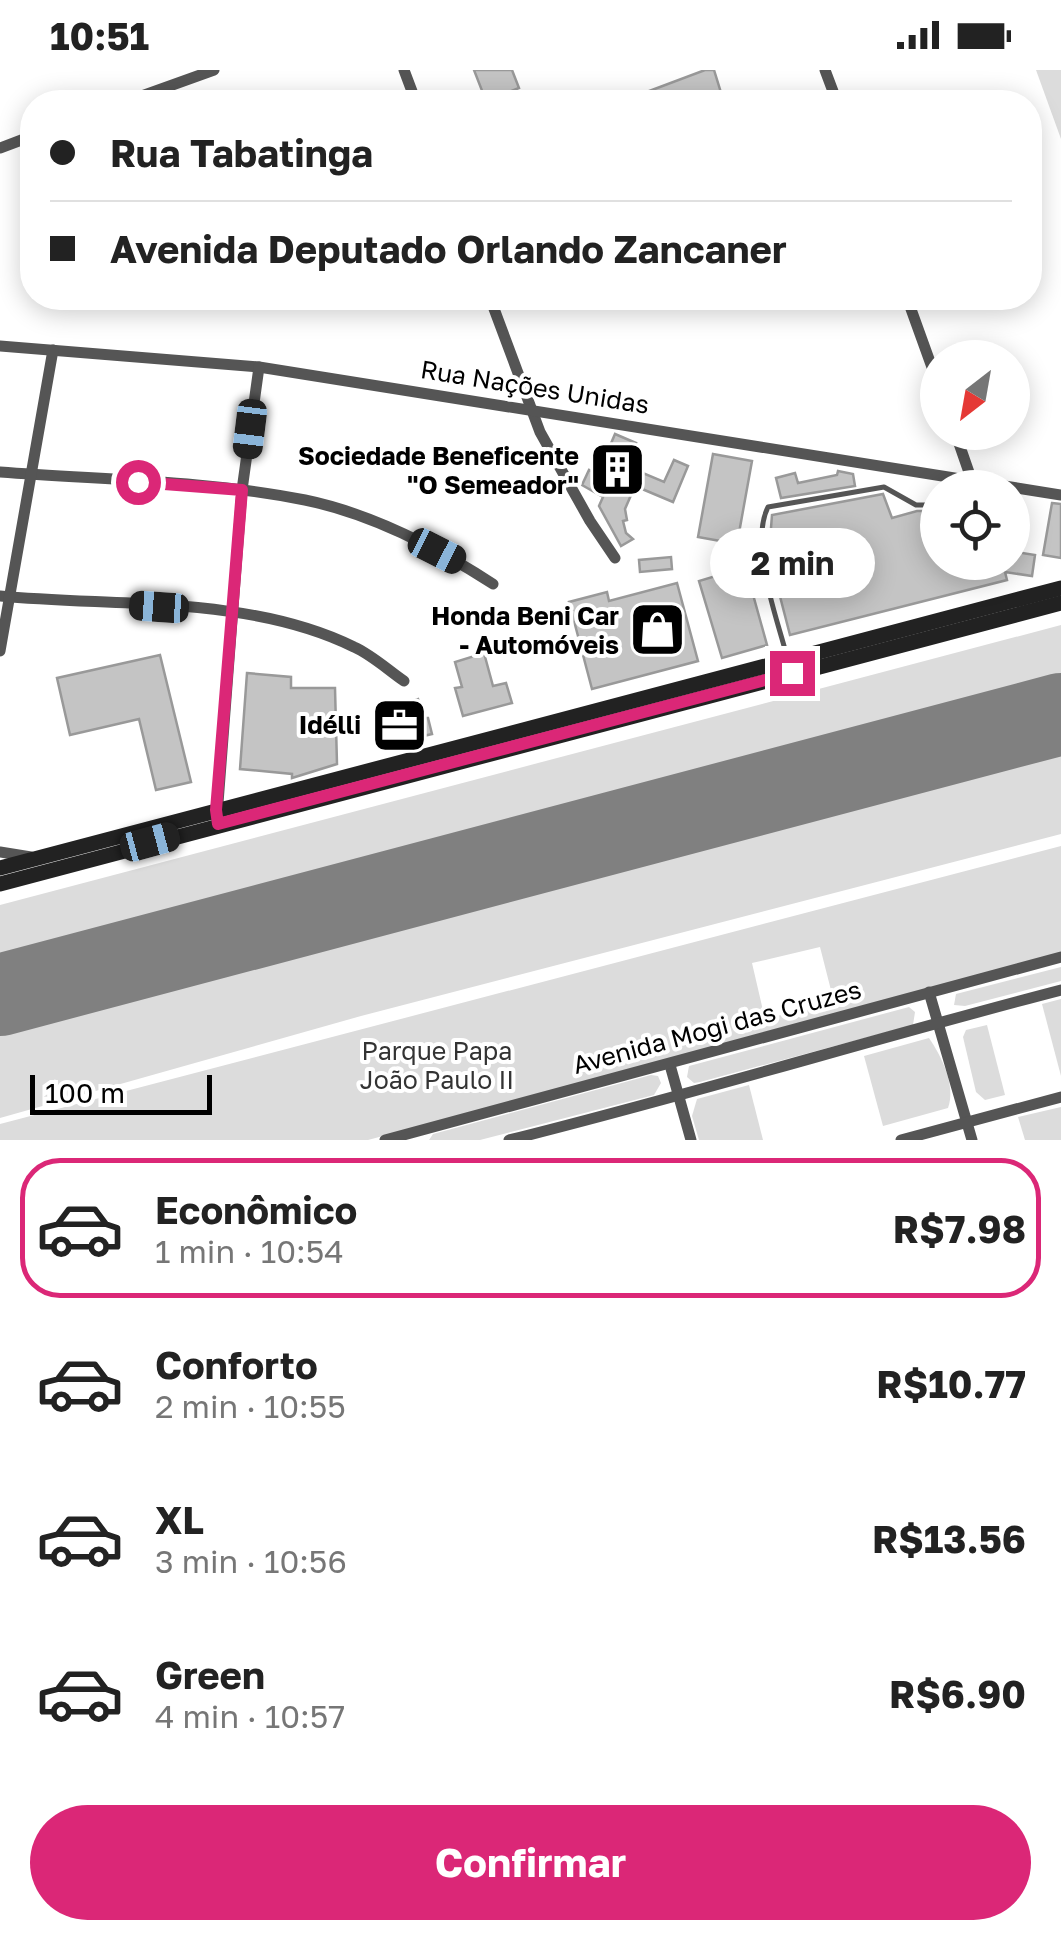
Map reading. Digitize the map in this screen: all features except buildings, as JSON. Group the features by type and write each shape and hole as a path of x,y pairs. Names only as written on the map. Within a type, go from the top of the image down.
{"main road":[{"path":"0,866 183,826 1061,588"},
{"path":"254,807 1061,602"},
{"path":"0,884 183,826"}],"street":[{"path":"158,90 214,70"},
{"path":"495,310 540,432 615,558"},
{"path":"910,310 922,340"},
{"name":"Rua Nações Unidas","path":"0,346 258,367 920,472"},
{"path":"0,651 5,597 34,474 53,350"},
{"path":"217,817 242,490 258,367"},
{"path":"0,472 242,490 308,501 377,522 456,560 493,584"},
{"name":"Rua Nações Unidas","path":"1030,490 1061,495"},
{"path":"5,597 234,612 298,625 356,647 404,681"},
{"path":"0,866 0,854 36,858"},
{"name":"Avenida Mogi das Cruzes","path":"385,1140 408,1137 1061,956"},
{"path":"509,1140 680,1098 1061,990"},
{"path":"929,992 972,1140"},
{"path":"670,1065 690,1140"},
{"path":"901,1140 1061,1097"}],"lane":[{"path":"788,660 763,560 768,508 878,487 920,505"}],"green space":[{"path":"1036,70 1061,70 1061,139"},
{"path":"1061,625 1061,692 0,974 0,905"},
{"path":"1061,736 1061,834 361,1016 0,1118 0,1015"},
{"name":"Parque Papa João Paulo II","path":"1061,846 1061,955 368,1140 0,1140 0,1124","holes":["820,947 834,1002 765,1019 752,963"]},
{"path":"1061,967 1061,981 965,1006 954,1005 956,994"},
{"path":"1061,999 1061,1076 1042,1004"},
{"path":"909,1007 915,1012 913,1025 700,1082 694,1083 687,1077 689,1066"},
{"path":"987,1025 1005,1095 985,1100 976,1092 963,1037 966,1030"},
{"path":"929,1038 949,1081 948,1108 883,1126 864,1056"},
{"path":"658,1076 661,1083 654,1095 480,1140 429,1140 433,1134"},
{"path":"749,1085 763,1140 699,1140 692,1116 697,1099"},
{"path":"1061,1107 1061,1140 1025,1140 1018,1117"}],"runway":[{"path":"0,995 1061,714"}],"place":[{"name":"Sociedade Beneficente \"O Semeador\"","path":"618,470"},
{"name":"Honda Beni Car - Automóveis","path":"658,630"},
{"name":"Idélli","path":"400,725"}],"route":[{"path":"138,482 242,490 218,824 792,673"}]}
